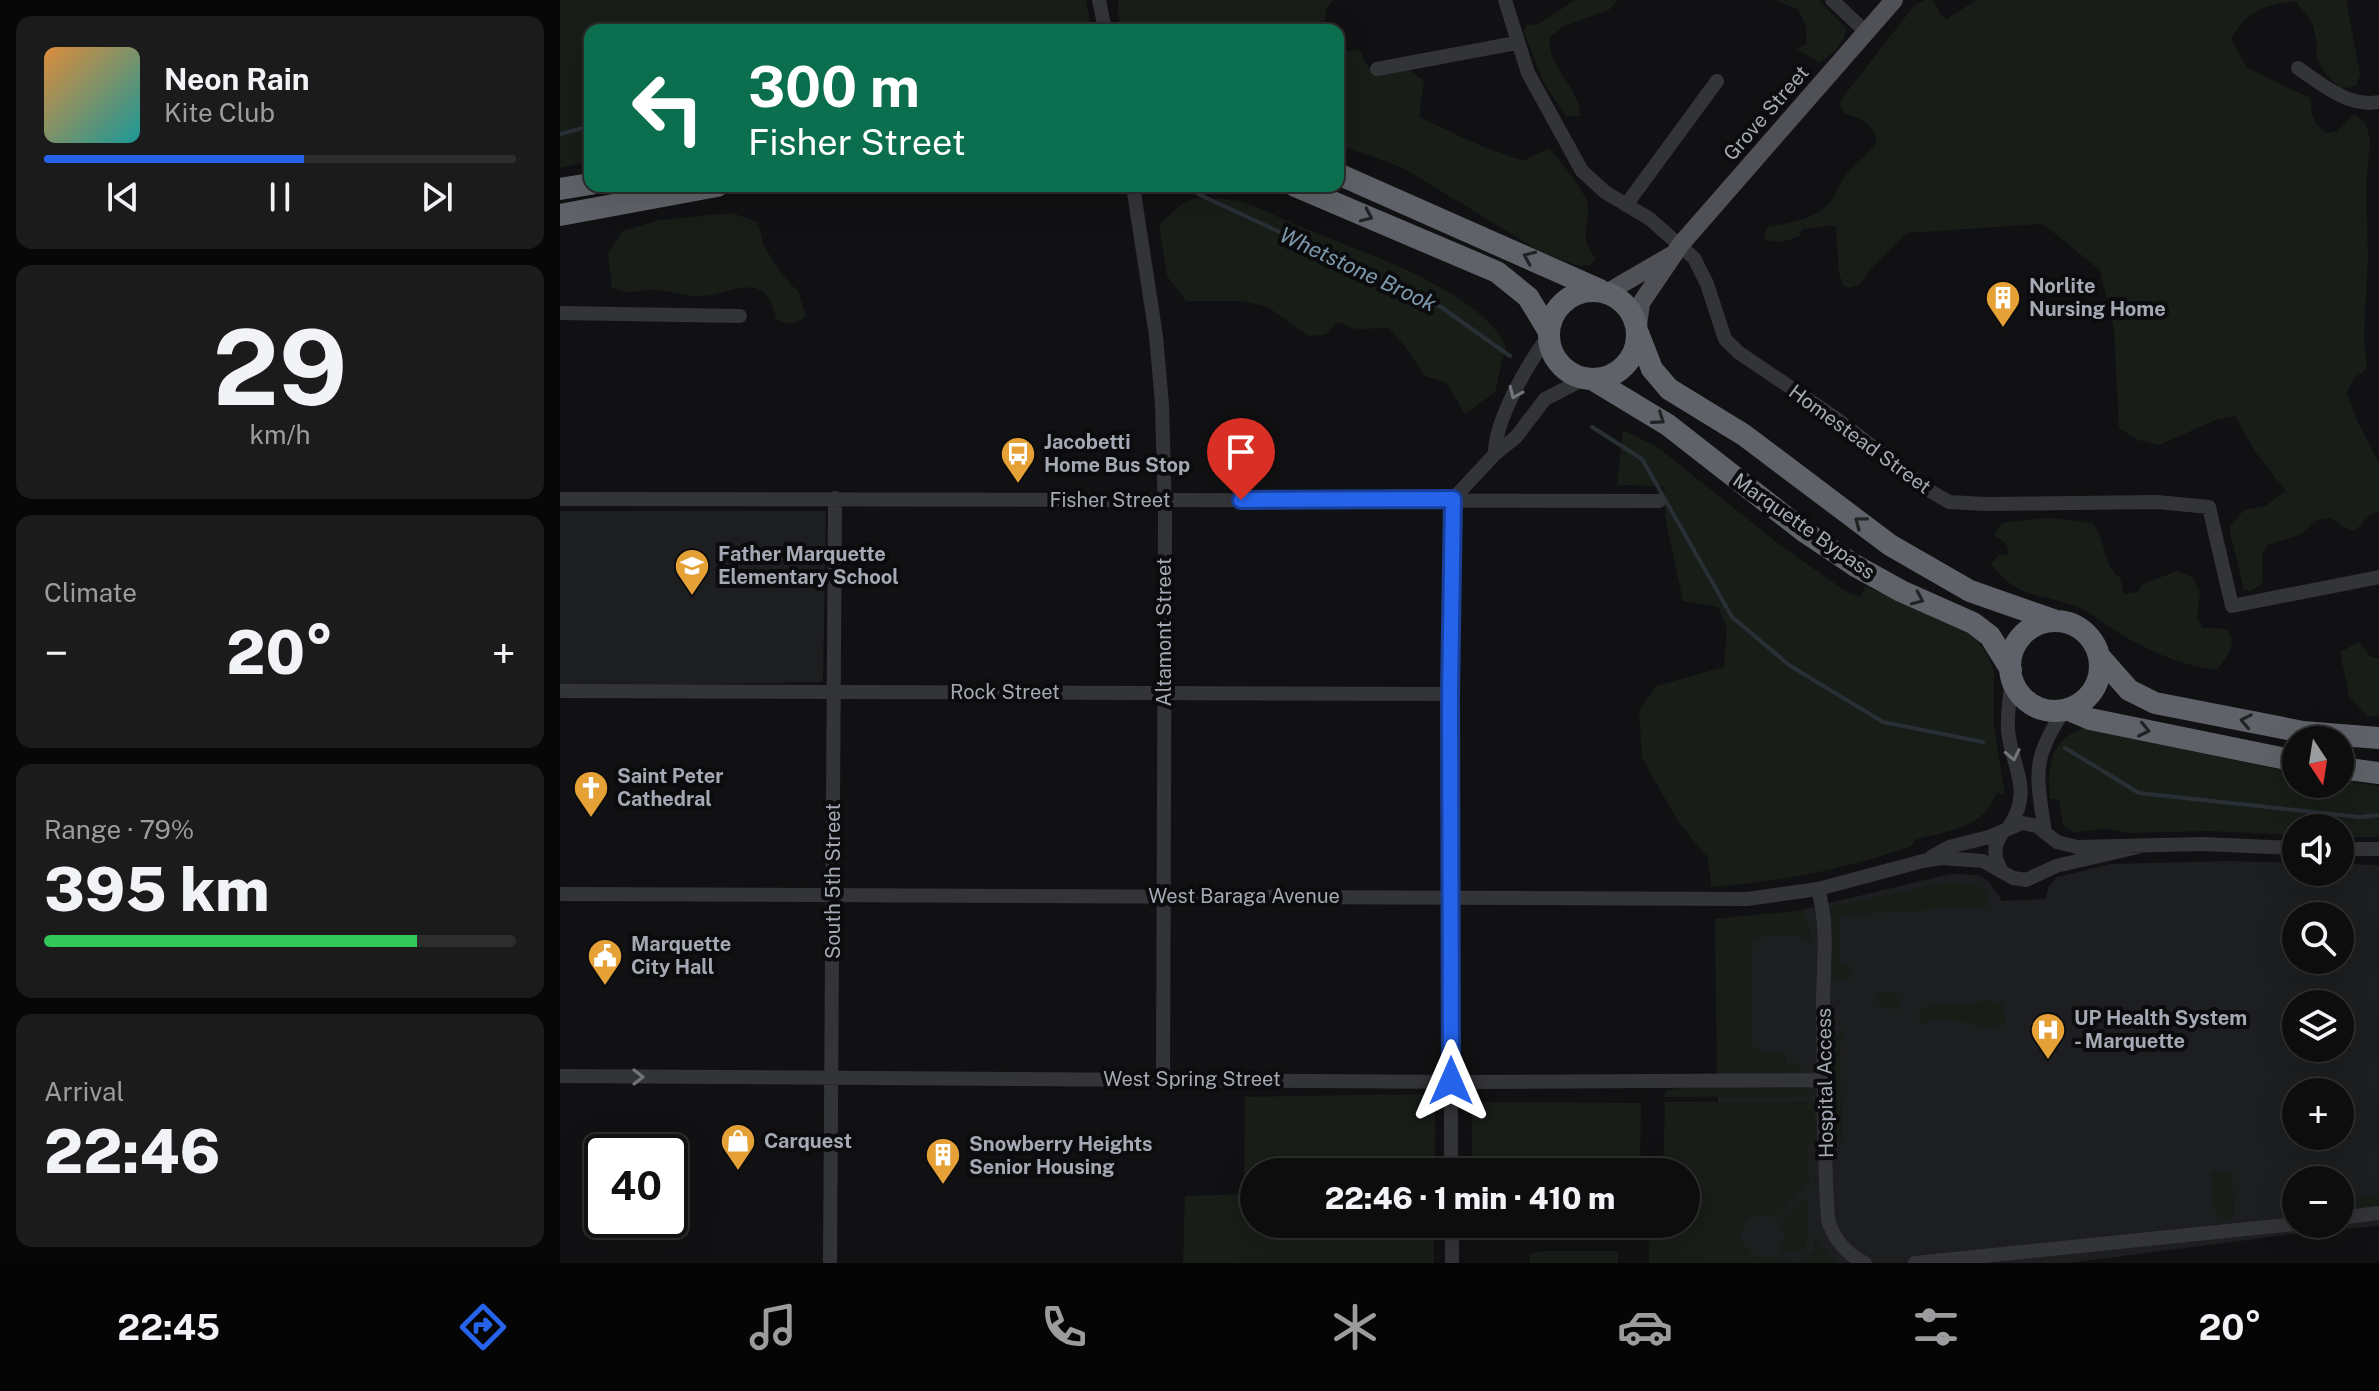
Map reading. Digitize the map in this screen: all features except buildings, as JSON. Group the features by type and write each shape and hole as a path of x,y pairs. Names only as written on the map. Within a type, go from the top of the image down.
{"highway":[{"path":"1309,192 1510,280 1528,297 1548,334 1554,357 1561,366 1588,379 1606,376 1625,365 1633,356 1638,330 1627,304 1407,202 1344,176"},
{"path":"560,189 584,185"},
{"path":"560,215 685,192"},
{"path":"1548,334 1558,309 1566,301 1586,291 1604,291"},
{"name":"Marquette Bypass","path":"1638,330 1652,369 1669,389 1744,435 1890,545 1970,591 2053,620"},
{"name":"Marquette Bypass","path":"1588,379 1668,425 1805,532 1854,565 1901,591 1973,623 1990,636 2012,675"},
{"path":"2066,710 2080,703 2093,686 2099,669 2099,656 2096,645 2082,628 2053,620 2040,623 2024,634 2015,648 2012,675 2016,689 2028,703 2045,709 2066,710 2090,719 2282,758"},
{"path":"2099,656 2129,690 2155,703 2303,732 2379,738"},
{"path":"2354,770 2379,773"}],"main road":[{"name":"Grove Street","path":"1638,330 1641,303 1677,250 1894,0"},
{"name":"Grove Street","path":"1604,291 1677,250"}],"street":[{"path":"1099,0 1104,24"},
{"name":"Homestead Street","path":"1505,0 1516,43 1538,94 1582,171 1599,188 1650,219 1677,250 1696,262 1707,284 1725,339 1738,352 1837,419 1930,491 1949,502 2157,502 2209,507 2232,606 2379,577"},
{"path":"1832,0 1866,32"},
{"path":"1377,69 1516,43"},
{"path":"2298,68 2337,95 2370,104 2379,102"},
{"path":"1626,205 1717,81"},
{"name":"Altamont Street","path":"1134,192 1156,336 1162,404 1165,501 1163,1079"},
{"path":"560,313 740,316"},
{"path":"1495,454 1497,430 1530,359 1548,334"},
{"path":"1451,1158 1450,694 1453,499 1495,454 1516,437 1545,399 1588,379"},
{"name":"South 5th Street","path":"830,1263 835,498"},
{"name":"Fisher Street","path":"560,499 1659,501"},
{"path":"2012,675 2008,726 2022,794 2017,812 1997,841 1997,863 2003,872 2026,880 2046,870 2138,847"},
{"name":"Rock Street","path":"560,691 1450,694"},
{"path":"2046,870 2052,853 2039,783 2041,750 2066,710"},
{"path":"2006,829 2030,824 2063,845 2077,847 2203,844 2282,847"},
{"name":"West Baraga Avenue","path":"1923,861 1949,847 2006,829"},
{"path":"2354,849 2379,849"},
{"name":"West Baraga Avenue","path":"560,894 1720,900 1818,889 1923,861 1955,858 1983,861 2003,872"},
{"name":"Hospital Access","path":"1818,889 1826,940 1824,1080 1828,1220 1841,1246 1865,1263"},
{"name":"West Spring Street","path":"560,1076 1824,1080"},
{"path":"2354,1216 2379,1213"},
{"path":"1915,1263 2282,1226"},
{"path":"1452,1238 1452,1263"}],"shaded area":[{"path":"560,0 1086,0 1091,24 584,24 584,162 560,168"},
{"path":"1119,0 1333,0 1326,10 1324,24 1121,24 1117,9"},
{"path":"1575,0 1617,0 1609,10 1564,26 1550,37 1553,58 1579,106 1580,116 1566,116 1544,83 1523,30 1528,24 1537,25"},
{"path":"1773,0 1819,0 1847,29 1843,40 1833,53 1819,63 1797,49 1807,44 1806,27 1798,9"},
{"path":"1924,0 1933,0 1940,14 1947,19 1976,0 2346,0 2360,74 2356,86 2341,89 2327,75 2316,58 2317,42 2312,22 2296,1 2258,10 2244,21 2231,38 2247,68 2310,98 2314,119 2323,130 2328,133 2337,131 2354,114 2366,124 2370,141 2366,188 2368,255 2364,336 2367,369 2354,378 2347,393 2379,463 2379,512 2371,514 2355,531 2331,518 2317,520 2300,535 2269,544 2262,555 2263,583 2251,591 2244,590 2229,527 2244,510 2265,506 2286,491 2256,453 2235,416 2218,419 2159,445 2138,440 2119,428 2114,329 2100,270 2043,224 1907,233 1861,283 1851,288 1844,286 1839,274 1836,227 1802,229 1800,236 1782,242 1764,240 1767,227 1804,219 1828,204 1847,174 1877,142 1866,123 1845,114 1840,106 1843,97 1913,7"},
{"path":"1359,50 1371,71 1407,68 1424,81 1419,117 1479,145 1523,161 1549,148 1572,176 1588,205 1586,237 1595,259 1591,265 1579,266 1541,252 1403,168 1344,146 1344,51"},
{"path":"1196,198 1234,200 1255,206 1384,260 1443,289 1490,324 1506,345 1495,392 1465,414 1447,383 1425,376 1389,328 1356,329 1338,322 1325,335 1308,336 1268,307 1242,301 1186,301 1167,276 1159,224 1183,203"},
{"path":"732,213 758,222 764,246 780,272 799,293 806,316 802,319 791,323 776,319 773,306 758,289 736,289 697,296 660,290 626,292 612,288 608,253 623,231 659,220"},
{"path":"1623,430 1656,446 1779,544 1848,593 1860,597 1865,586 1961,629 1976,639 1994,672 1994,726 2005,795 1997,793 1983,814 1963,827 1914,840 1912,846 1887,854 1813,873 1711,887 1708,858 1679,823 1642,758 1639,711 1656,686 1724,667 1727,628 1718,607 1683,601 1666,522 1664,486 1617,485"},
{"name":"Father Marquette Elementary School","path":"560,511 826,511 823,682 560,687"},
{"path":"2048,518 2092,523 2110,565 2120,578 2124,594 2137,592 2143,584 2177,571 2192,577 2200,593 2197,619 2203,628 2227,629 2232,640 2225,660 2217,670 2151,650 2082,609 2010,584 1991,564 1999,555 2009,554 2006,543 1994,535 2002,523"},
{"path":"2359,642 2371,657 2379,658 2379,717 2367,716 2349,696 2340,652"},
{"path":"2083,728 2282,770 2282,798 2354,798 2354,782 2379,786 2379,837 2354,837 2354,814 2282,814 2282,834 2208,831 2132,833 2106,829 2073,832 2063,826 2059,799 2050,799 2049,776 2057,748 2072,733"},
{"name":"UP Health System - Marquette","path":"2231,861 2282,863 2282,886 2354,886 2354,864 2379,865 2379,1226 2354,1228 2354,1166 2282,1166 2282,1235 2068,1263 1668,1263 1680,1238 1700,1238 1700,1158 1692,1158 1718,1102 1715,919 1792,912 1950,874 1979,875 1989,882 2002,901 2045,899 2049,886 2057,877 2110,864"},
{"path":"1950,882 1975,884 1985,889 1989,906 1839,915 1840,964 1849,964 1851,972 1847,980 1833,977 1830,966 1833,906"},
{"path":"1804,910 1812,941 1802,941 1801,936 1765,936 1754,942 1751,953 1752,1045 1759,1053 1785,1053 1786,1064 1800,1063 1801,1074 1717,1074 1715,919"},
{"path":"1896,992 1900,1008 1897,1011 1894,1007 1879,1007 1878,994"},
{"path":"1991,1001 2004,1005 2006,1024 1985,1027 1964,1022 1938,1020 1926,1023 1918,1020 1922,1007"},
{"path":"1842,1031 1845,1033 1840,1043 1842,1142 1836,1138 1835,1130 1833,1042"},
{"path":"1802,1088 1814,1096 1663,1097 1667,1090"},
{"path":"1435,1094 1435,1158 1244,1158 1245,1097"},
{"path":"1472,1102 1641,1103 1640,1158 1472,1158"},
{"path":"1665,1102 1813,1102 1816,1143 1808,1144 1809,1184 1776,1218 1762,1215 1751,1218 1744,1227 1741,1241 1753,1256 1796,1262 1814,1249 1815,1237 1837,1263 1649,1263 1648,1238 1700,1238 1700,1158 1663,1158"},
{"path":"2211,1171 2232,1171 2232,1218 2224,1220 2216,1210 2212,1198"},
{"path":"1240,1194 1240,1238 1434,1238 1434,1263 1183,1263 1185,1196"},
{"path":"2379,1196 2379,1205 2354,1209 2354,1197"},
{"path":"1808,1197 1806,1247 1802,1251 1786,1254 1780,1250 1785,1236 1781,1223"},
{"path":"1542,1251 1618,1251 1618,1263 1530,1263 1530,1254"}],"waterway":[{"name":"Whetstone Brook","path":"560,134 584,128"},
{"name":"Whetstone Brook","path":"1198,194 1441,307 1510,356"},
{"name":"Whetstone Brook","path":"1592,427 1642,459 1732,617 1789,665 1883,722 1983,742"},
{"name":"Whetstone Brook","path":"2065,748 2139,793 2359,817 2379,815"}],"place":[{"name":"Norlite Nursing Home","path":"2003,329"},
{"name":"Jacobetti Home Bus Stop","path":"1018,485"},
{"name":"Father Marquette Elementary School","path":"692,597"},
{"name":"Saint Peter Cathedral","path":"591,819"},
{"name":"Marquette City Hall","path":"605,987"},
{"name":"UP Health System - Marquette","path":"2048,1061"},
{"name":"Carquest","path":"738,1172"},
{"name":"Snowberry Heights Senior Housing","path":"943,1186"}],"route":[{"path":"1241,500 1453,499 1451,1081"}]}
